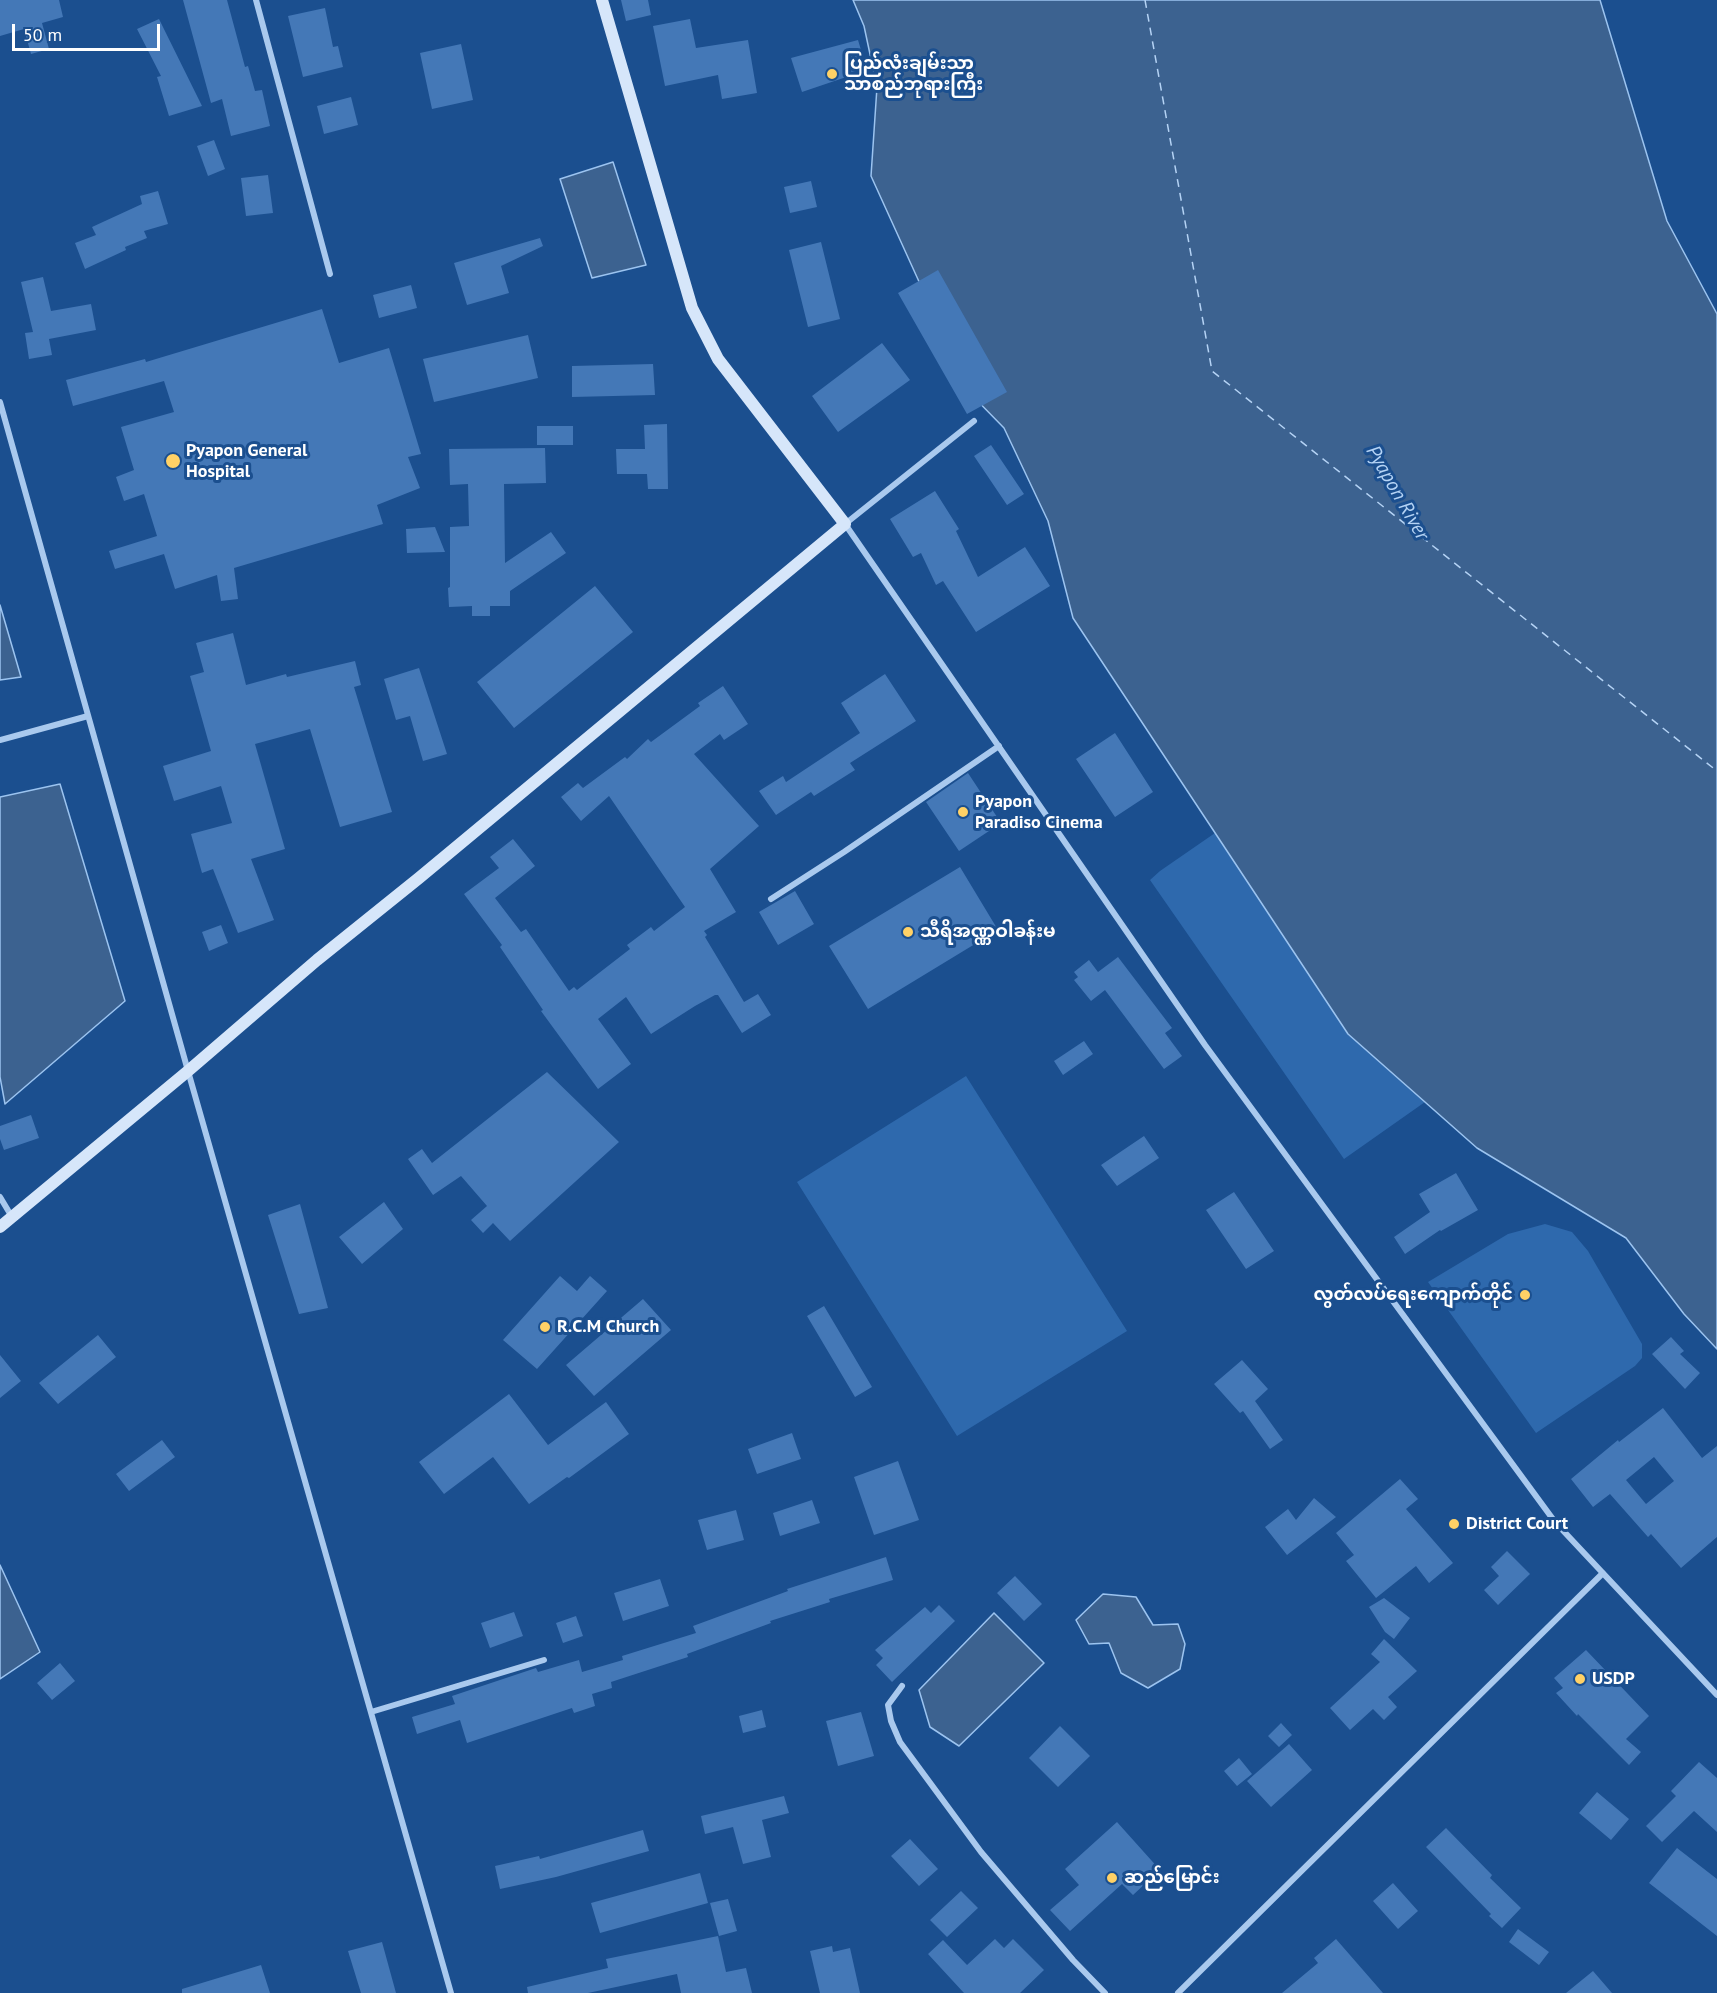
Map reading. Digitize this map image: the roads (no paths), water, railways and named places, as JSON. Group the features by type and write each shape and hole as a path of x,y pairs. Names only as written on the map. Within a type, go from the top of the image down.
{"main road":[{"path":"0,1227 317,960 428,871 845,524 717,359 692,308 602,0"}],"street":[{"path":"256,0 330,274"},
{"path":"0,402 451,1993"},
{"path":"974,421 845,524 1205,1045 1555,1522 1717,1695"},
{"path":"0,740 88,716"},
{"path":"771,899 999,746"},
{"path":"0,1197 12,1217"},
{"path":"1178,1993 1603,1573"},
{"path":"370,1712 544,1660"},
{"path":"902,1686 888,1705 891,1721 900,1742 981,1852 1073,1960 1105,1993"}],"water":[{"name":"Pyapon River","path":"853,0 1600,0 1667,221 1717,314 1717,1349 1684,1314 1626,1238 1477,1148 1348,1034 1073,618 1048,521 1004,428 960,383 941,330 871,176 877,87 864,26"},
{"path":"613,162 646,265 592,278 560,179"},
{"path":"0,605 21,677 0,680"},
{"path":"60,784 125,1001 5,1104 0,1077 0,797"},
{"path":"0,1565 40,1652 0,1679"},
{"path":"1103,1594 1136,1597 1153,1625 1178,1624 1185,1644 1180,1669 1148,1688 1121,1673 1109,1643 1089,1644 1076,1620"},
{"path":"994,1613 1044,1663 959,1746 930,1727 919,1690"}],"place":[{"name":"ပြည်လုံးချမ်းသာ သာစည်ဘုရားကြီး","path":"832,74"},
{"name":"Pyapon General Hospital","path":"173,461"},
{"name":"Pyapon Paradiso Cinema","path":"963,812"},
{"name":"သီရိအဏ္ဏဝါခန်းမ","path":"908,932"},
{"name":"လွတ်လပ်ရေးကျောက်တိုင်","path":"1525,1295"},
{"name":"R.C.M Church","path":"545,1327"},
{"name":"District Court","path":"1454,1524"},
{"name":"USDP","path":"1580,1679"},
{"name":"ဆည်မြောင်း","path":"1112,1878"}]}
